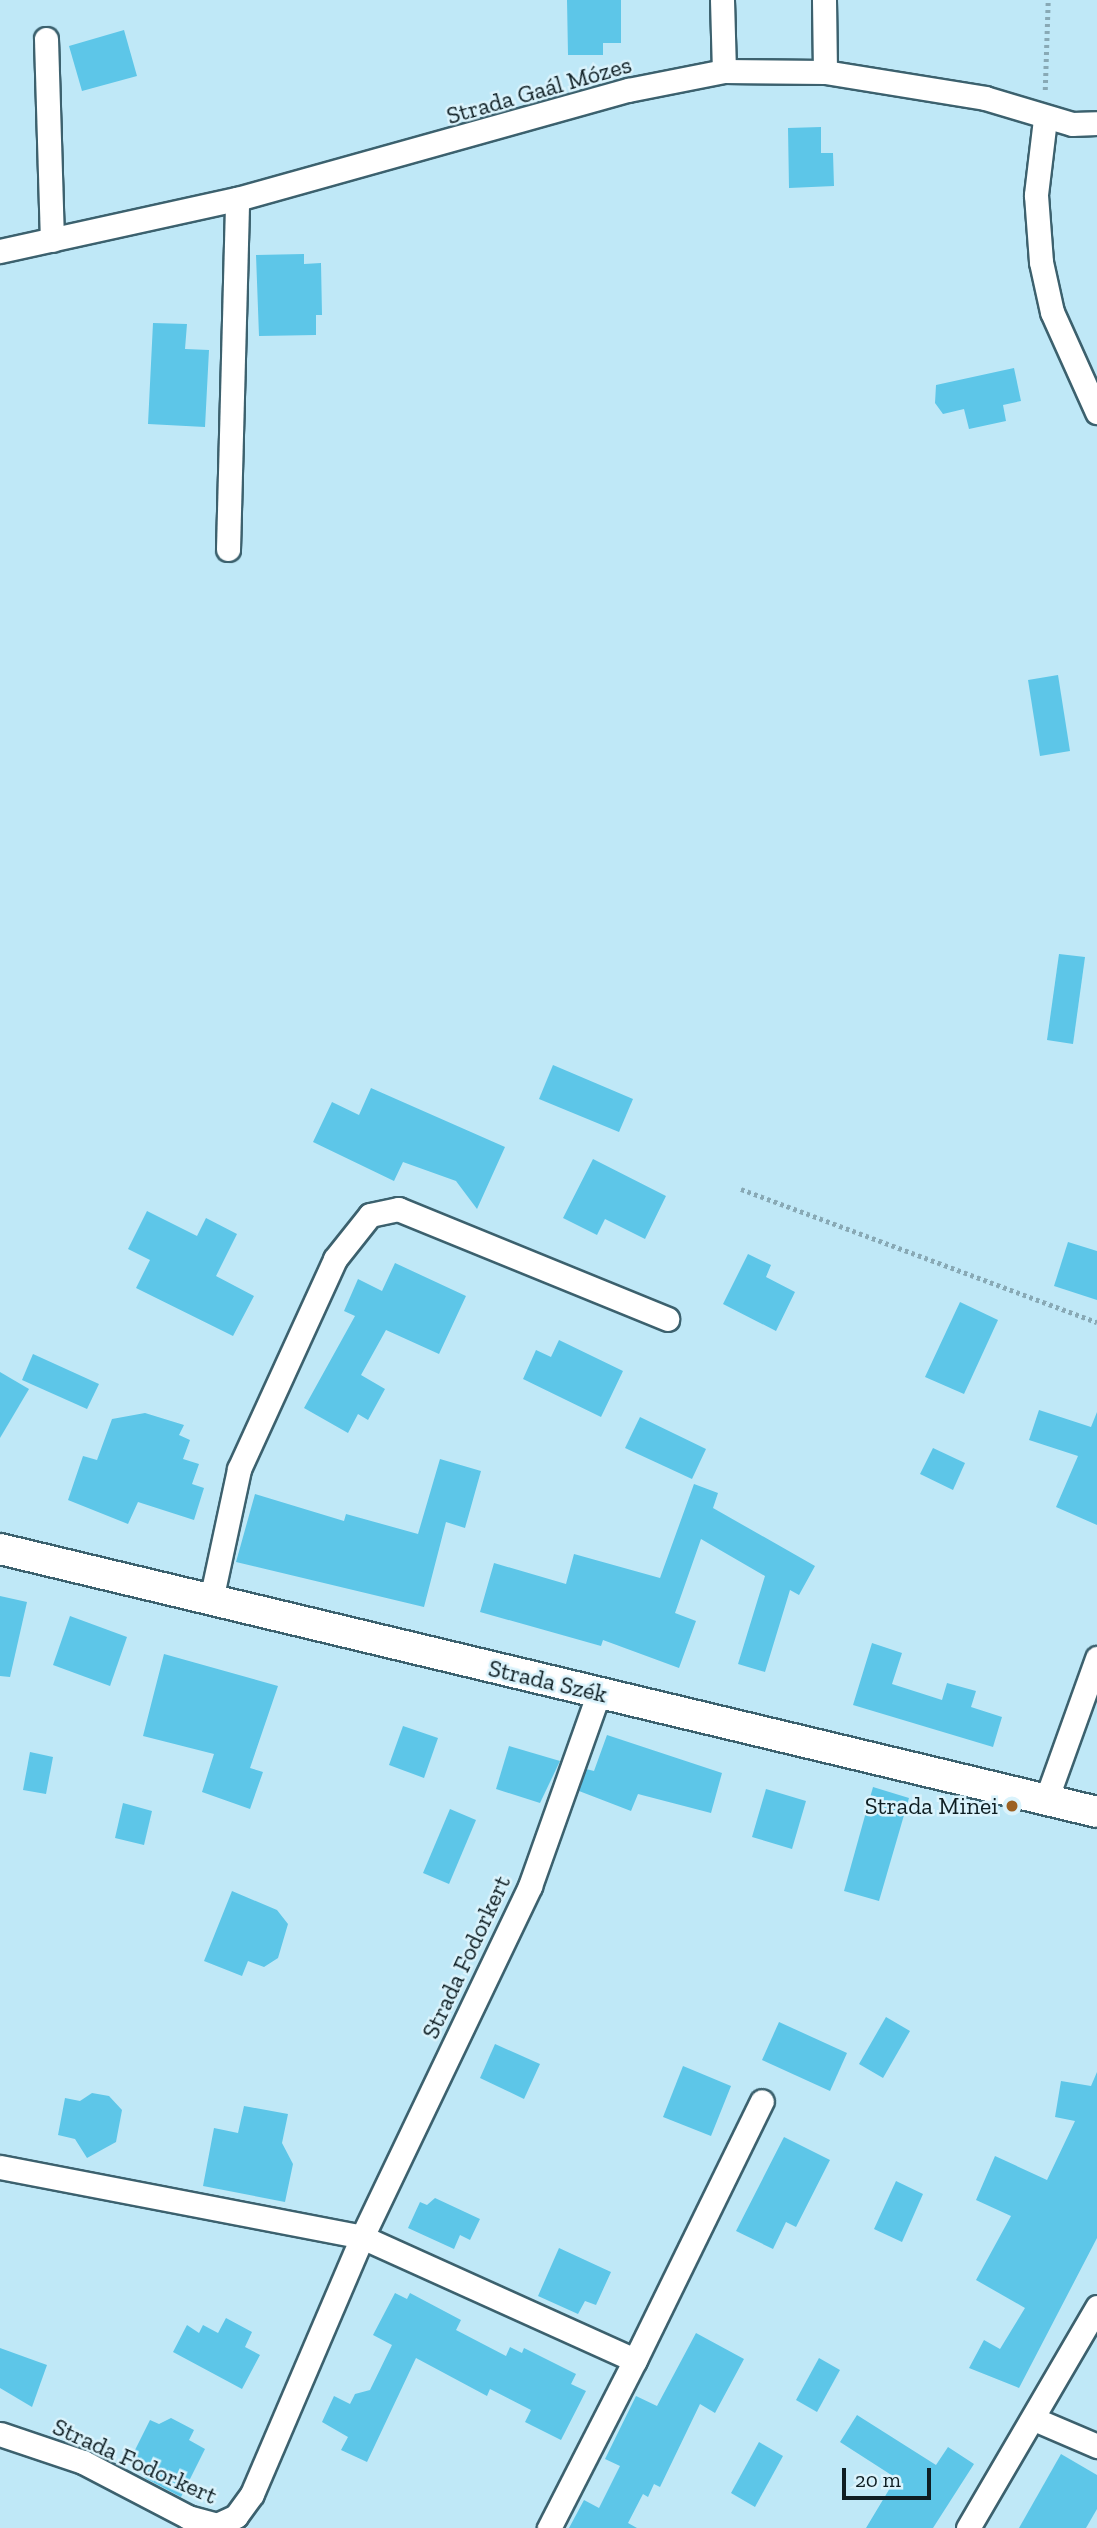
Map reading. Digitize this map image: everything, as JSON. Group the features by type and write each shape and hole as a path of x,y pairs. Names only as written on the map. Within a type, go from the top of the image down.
{"street":[{"path":"722,0 724,71"},
{"path":"824,0 825,72"},
{"path":"46,39 52,240"},
{"name":"Strada Gaál Mózes","path":"0,251 237,199 628,90 724,71 825,72 985,98 1045,119 1097,123"},
{"path":"1045,119 1036,195 1041,262 1052,312 1097,412"},
{"path":"228,549 237,199"},
{"path":"211,1600 239,1469 335,1259 370,1215 398,1209 667,1320"},
{"name":"Strada Szék","path":"0,1549 1097,1812"},
{"path":"1046,1800 1097,1658"},
{"name":"Strada Fodorkert","path":"0,2434 83,2462 188,2517 217,2525 236,2516 252,2494 362,2237 530,1886 599,1692"},
{"path":"549,2528 762,2101"},
{"path":"0,2167 362,2237 635,2360"},
{"path":"968,2528 1097,2307"},
{"path":"1034,2419 1097,2446"}],"path":[{"path":"1045,119 1048,0"},
{"path":"741,1189 1097,1322"}],"building":[{"path":"567,0 621,0 621,43 603,43 603,55 568,55"},
{"path":"124,30 137,76 82,91 69,46"},
{"path":"821,127 821,153 833,153 834,186 789,188 788,128"},
{"path":"304,254 304,264 321,263 322,315 316,315 316,335 259,336 256,255"},
{"path":"153,323 187,324 185,349 209,350 205,427 148,424"},
{"path":"1014,368 1021,401 1003,405 1006,421 969,429 964,409 943,414 935,403 936,385"},
{"path":"1058,675 1070,751 1040,756 1028,680"},
{"path":"1059,954 1085,957 1073,1044 1047,1040"},
{"path":"553,1065 633,1099 619,1132 539,1099"},
{"path":"371,1088 505,1147 477,1209 456,1181 403,1162 394,1181 313,1142 332,1102 359,1115"},
{"path":"593,1159 666,1196 645,1239 605,1219 597,1235 563,1218"},
{"path":"147,1211 197,1236 206,1218 237,1234 216,1276 254,1296 233,1336 136,1288 150,1260 128,1249"},
{"path":"1068,1242 1097,1251 1097,1300 1054,1286"},
{"path":"748,1254 771,1265 766,1277 795,1292 776,1331 723,1304"},
{"path":"395,1263 466,1296 439,1354 386,1330 361,1375 385,1389 368,1420 358,1414 348,1433 304,1408 355,1316 344,1311 358,1279 382,1291"},
{"path":"960,1302 998,1320 964,1394 925,1377"},
{"path":"559,1340 623,1371 601,1417 523,1379 536,1350 551,1357"},
{"path":"33,1354 99,1384 87,1409 22,1380"},
{"path":"0,1372 29,1389 0,1438"},
{"path":"1039,1410 1091,1427 1097,1412 1097,1525 1056,1507 1078,1456 1029,1440"},
{"path":"145,1413 184,1425 179,1435 190,1440 183,1459 199,1464 192,1484 204,1488 194,1520 138,1502 128,1524 68,1500 83,1456 97,1460 112,1419"},
{"path":"640,1417 706,1449 692,1479 625,1448"},
{"path":"933,1448 965,1463 953,1490 920,1474"},
{"path":"440,1459 481,1471 465,1528 446,1522 424,1607 236,1562 255,1494 344,1521 346,1514 418,1534"},
{"path":"694,1484 718,1493 713,1508 815,1566 799,1595 790,1590 765,1672 738,1664 765,1576 701,1539 675,1613 696,1621 679,1668 603,1640 601,1646 480,1612 494,1563 566,1584 574,1554 660,1578"},
{"path":"0,1596 27,1602 10,1677 0,1676"},
{"path":"70,1616 127,1637 110,1686 53,1665"},
{"path":"872,1643 902,1653 892,1684 942,1700 947,1683 976,1691 971,1707 1002,1717 993,1747 853,1705"},
{"path":"164,1654 278,1686 250,1768 263,1772 250,1809 202,1792 214,1754 143,1736"},
{"path":"403,1726 438,1738 424,1778 389,1765"},
{"path":"607,1735 722,1773 711,1813 638,1794 631,1811 579,1791 586,1769 594,1771"},
{"path":"509,1746 560,1761 540,1803 496,1789"},
{"path":"30,1752 53,1757 46,1794 23,1790"},
{"path":"873,1787 909,1798 879,1901 844,1891"},
{"path":"766,1789 806,1801 792,1849 752,1837"},
{"path":"123,1803 152,1811 144,1845 115,1838"},
{"path":"450,1809 476,1820 449,1884 423,1873"},
{"path":"232,1891 277,1910 288,1924 278,1958 264,1967 248,1961 242,1976 204,1961"},
{"path":"886,2017 910,2031 883,2078 859,2064"},
{"path":"779,2022 847,2053 830,2091 762,2060"},
{"path":"495,2044 540,2064 524,2099 480,2078"},
{"path":"683,2066 731,2086 711,2136 663,2117"},
{"path":"1097,2072 1097,2238 1019,2388 969,2368 984,2340 1000,2349 1025,2308 976,2280 1011,2216 976,2200 995,2156 1047,2180 1075,2121 1055,2117 1061,2081 1091,2086"},
{"path":"92,2093 109,2096 122,2110 116,2142 87,2158 75,2139 58,2135 65,2098 80,2101"},
{"path":"244,2106 288,2114 282,2143 293,2164 285,2202 203,2186 214,2128 238,2133"},
{"path":"784,2137 830,2160 796,2227 786,2222 773,2249 736,2231"},
{"path":"896,2181 923,2194 902,2242 874,2229"},
{"path":"435,2198 480,2219 470,2240 460,2235 454,2249 408,2228 420,2202 427,2205"},
{"path":"559,2248 611,2272 596,2305 585,2301 578,2314 538,2296"},
{"path":"395,2293 407,2299 410,2293 461,2320 456,2330 506,2356 510,2347 522,2353 524,2348 576,2374 571,2384 586,2391 561,2440 525,2422 531,2410 490,2389 487,2396 416,2358 367,2462 341,2450 348,2437 322,2422 334,2396 350,2404 355,2394 370,2390 392,2345 373,2335"},
{"path":"226,2318 252,2332 245,2347 260,2355 242,2389 173,2352 187,2325 199,2333 203,2325 218,2333"},
{"path":"696,2333 744,2359 715,2413 700,2404 660,2487 654,2484 648,2497 643,2494 628,2523 637,2528 569,2528 584,2500 599,2508 620,2466 605,2459 636,2396 657,2406"},
{"path":"0,2348 47,2365 32,2407 0,2388"},
{"path":"819,2358 840,2370 817,2412 796,2400"},
{"path":"857,2415 936,2465 948,2447 974,2464 933,2528 866,2528 896,2478 840,2442"},
{"path":"171,2418 194,2430 189,2440 205,2449 181,2497 145,2478 151,2465 132,2456 150,2420 159,2424"},
{"path":"759,2442 783,2456 755,2507 731,2493"},
{"path":"1061,2454 1097,2475 1097,2509 1086,2528 1019,2528"}],"place":[{"name":"Strada Minei","path":"1012,1806"}]}
